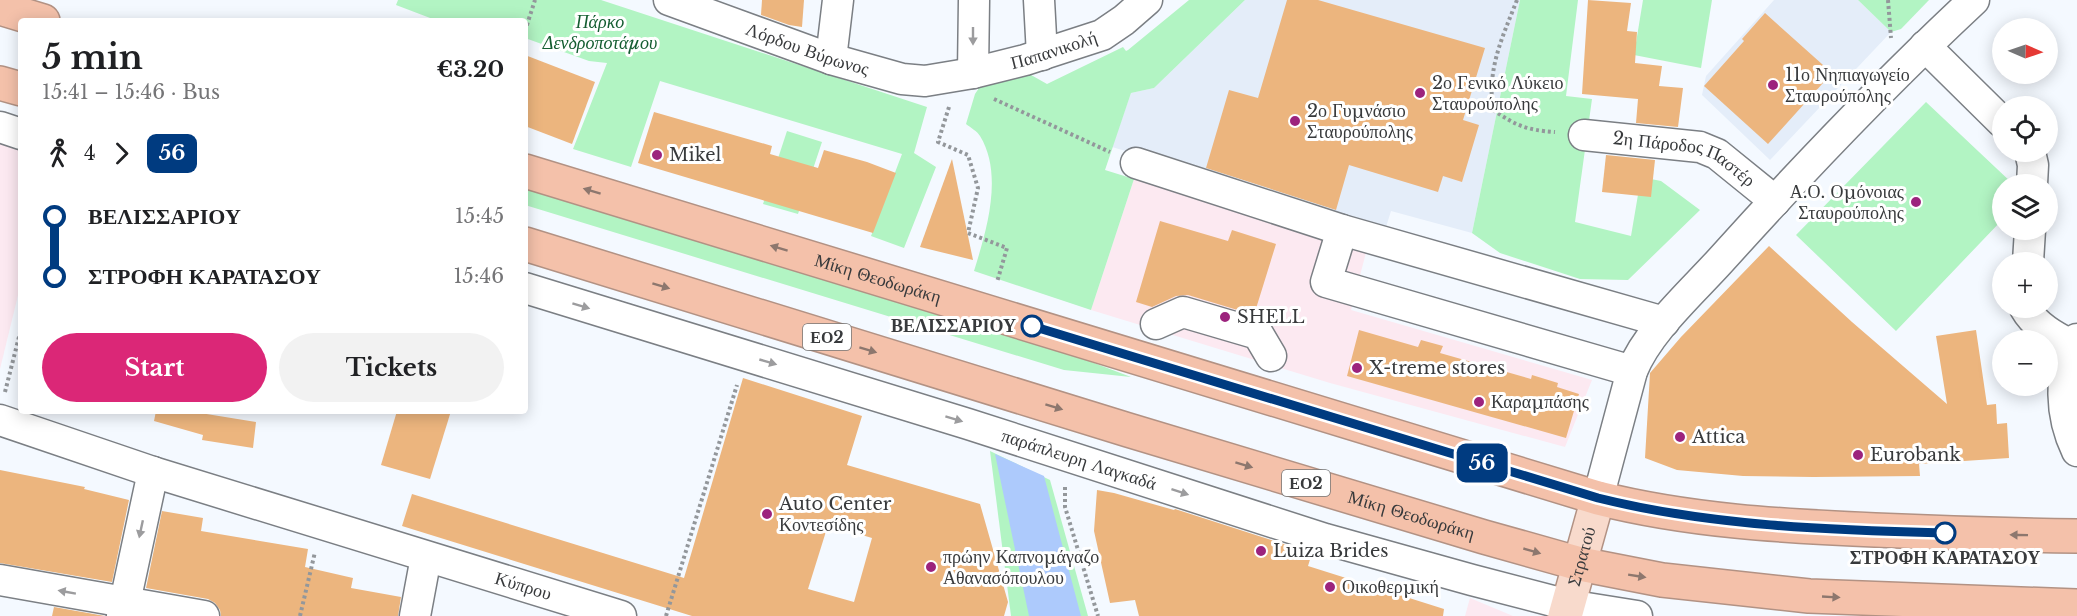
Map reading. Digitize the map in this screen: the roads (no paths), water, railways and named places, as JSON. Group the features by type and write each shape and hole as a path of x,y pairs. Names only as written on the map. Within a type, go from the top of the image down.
{"highway":[{"path":"0,8 33,18"},
{"path":"0,83 18,88"},
{"name":"Μίκη Θεοδωράκη","path":"528,172 1598,498 1670,513 1766,524 2077,536"},
{"name":"Μίκη Θεοδωράκη","path":"528,245 1128,430 1580,564 1662,580 1809,596 2007,610 2077,606"}],"main road":[{"name":"Στρατού","path":"1567,610 1598,498"}],"street":[{"name":"Λόρδου Βύρωνος","path":"669,0 831,59 913,81 961,75"},
{"path":"831,59 838,0"},
{"path":"961,75 974,0"},
{"path":"1039,0 1042,55"},
{"name":"Παπανικολή","path":"961,75 1042,55 1102,35 1147,0"},
{"path":"1598,498 1632,371 1639,355 1664,322 1774,201 1925,46 1974,0"},
{"path":"1925,46 1992,112"},
{"path":"0,127 18,133"},
{"name":"2η Πάροδος Παστέρ","path":"1584,135 1701,147 1717,154 1774,201"},
{"path":"1136,163 1342,230 1664,322"},
{"path":"1342,230 1326,282 1632,371"},
{"name":"παράπλευρη Λαγκαδά","path":"528,289 1065,455 1325,539 1472,580 1567,610 1637,616"},
{"path":"1156,324 1183,312 1258,334 1271,356"},
{"path":"2031,318 2038,324 2075,343 2065,368 2064,390 2068,425 2077,451"},
{"name":"Κύπρου","path":"2,410 153,472 426,557 542,604 621,616"},
{"path":"123,609 153,472"},
{"path":"414,616 426,557"},
{"path":"0,580 123,609 204,616"}],"water":[{"path":"995,454 1044,476 1081,616 1029,616"}],"place":[{"name":"11ο Νηπιαγωγείο Σταυρούπολης","path":"1773,85"},
{"name":"2ο Γενικό Λύκειο Σταυρούπολης","path":"1420,93"},
{"name":"2ο Γυμνάσιο Σταυρούπολης","path":"1295,121"},
{"name":"Mikel","path":"657,155"},
{"name":"Α.Ο. Ομόνοιας Σταυρούπολης","path":"1916,202"},
{"name":"SHELL","path":"1225,317"},
{"name":"ΒΕΛΙΣΣΑΡΙΟΥ","path":"1032,326"},
{"name":"X-treme stores","path":"1357,368"},
{"name":"Καραμπάσης","path":"1479,402"},
{"name":"Attica","path":"1680,437"},
{"name":"Eurobank","path":"1858,455"},
{"name":"Auto Center Κοντεσίδης","path":"767,514"},
{"name":"ΣΤΡΟΦΗ ΚΑΡΑΤΑΣΟΥ","path":"1945,533"},
{"name":"Luiza Brides","path":"1261,551"},
{"name":"πρώην Καπνομάγαζο Αθανασόπουλου","path":"931,567"},
{"name":"Οικοθερμική","path":"1330,587"}],"park label":[{"name":"Πάρκο Δενδροποτάμου","path":"600,32"}]}
